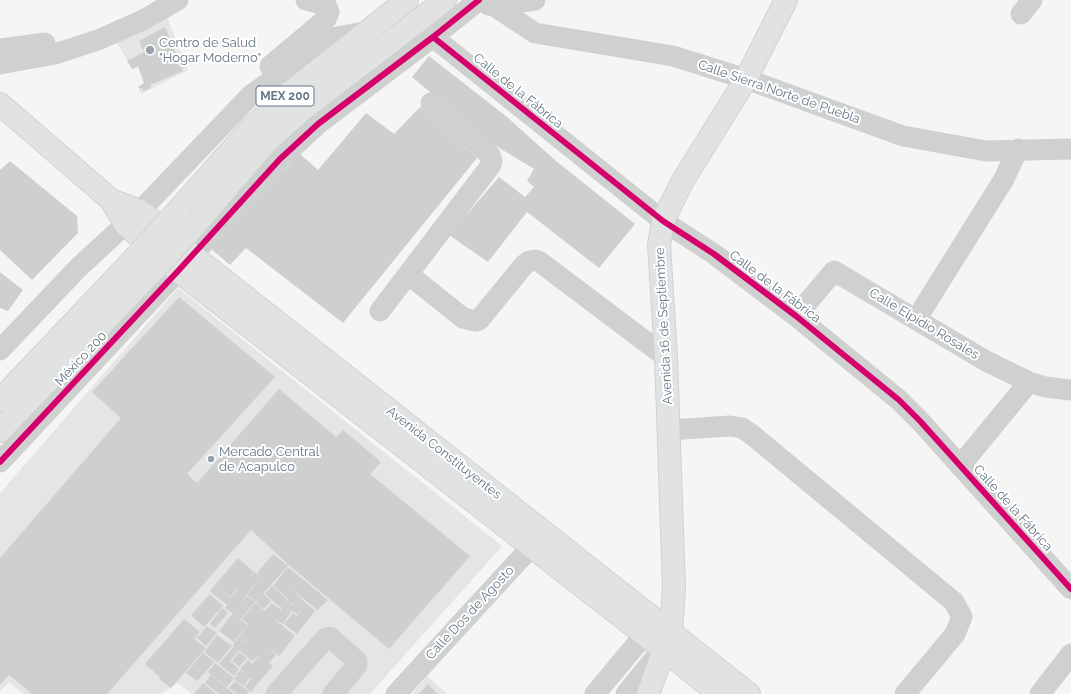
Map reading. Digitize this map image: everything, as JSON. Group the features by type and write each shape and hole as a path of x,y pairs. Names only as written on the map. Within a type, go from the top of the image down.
{"main road":[{"name":"MEX 200","path":"0,400 130,263 252,127 288,94 407,0"},
{"name":"México 200","path":"0,431 196,224 267,141 302,111 445,0"},
{"name":"Avenida 16 de Septiembre","path":"659,633 674,588 666,357 659,245 663,221 682,182 746,79 786,0"},
{"path":"0,104 133,218"},
{"name":"Avenida Constituyentes","path":"133,218 157,224 192,255 537,539"},
{"name":"Avenida Constituyentes","path":"133,218 178,271 537,539 659,633 698,677 718,694"},
{"path":"648,694 659,633"},
{"name":"Avenida Constituyentes","path":"698,677 749,694"}],"street":[{"path":"0,49 54,42 93,30 150,0"},
{"path":"0,64 55,54 98,40 143,20 178,0"},
{"path":"251,95 259,76 326,19 329,12 326,6 306,0"},
{"path":"483,3 535,0"},
{"name":"México 200","path":"0,462 280,159 318,124 434,37 483,3"},
{"name":"Calle Sierra Norte de Puebla","path":"483,3 535,33 673,56 746,79 903,136 986,151 1018,149 1071,149"},
{"path":"0,350 78,268 133,218 251,95 331,38 365,32"},
{"name":"Calle de la Fábrica","path":"434,37 663,221 714,254 796,316 899,400 960,466 1068,578"},
{"path":"380,311 491,165 492,161 490,155 431,104"},
{"path":"917,318 1004,179 1018,149"},
{"path":"408,274 463,318 475,321 479,320 524,265 529,261 535,260 540,262 666,357"},
{"name":"Calle Elpidio Rosales","path":"796,316 834,271 917,318 986,361 1029,382 1045,387 1071,390"},
{"path":"960,466 1029,382"},
{"path":"669,430 730,426 742,428 954,602 962,617 955,634 905,694"},
{"name":"Calle Dos de Agosto","path":"396,694 537,539"},
{"name":"Avenida 16 de Septiembre","path":"595,694 659,633"},
{"name":"Avenida 16 de Septiembre","path":"626,694 659,633"},
{"path":"276,694 325,639 330,637 357,661 358,665 333,694"},
{"path":"1040,694 1071,654"}],"shaded area":[{"name":"Centro de Salud \"Hogar Moderno\"","path":"167,17 188,70 141,94 138,87 144,83 138,67 132,69 115,39"},
{"name":"Mercado Central de Acapulco","path":"178,288 502,546 370,694 192,694 177,683 160,694 23,694 9,682 0,692 0,493"},
{"path":"427,676 447,694 412,694"}],"building":[{"name":"Centro de Salud \"Hogar Moderno\"","path":"165,27 183,71 150,85 151,88 143,91 143,88 140,89 138,87 144,83 138,66 132,69 127,61 144,52 139,41"},
{"path":"429,56 507,117 556,161 635,224 599,268 527,212 488,262 449,235 499,177 525,197 534,187 527,181 534,169 488,141 412,77"},
{"path":"420,107 477,158 343,323 246,248 230,265 209,247 300,154 318,170 366,113 394,134"},
{"path":"10,161 77,216 78,233 32,280 0,250 0,170"},
{"path":"0,272 23,290 8,311 0,308"},
{"name":"Mercado Central de Acapulco","path":"179,297 275,377 187,474 197,483 279,389 336,437 343,430 381,462 370,474 470,556 389,649 290,566 251,530 107,694 32,694 9,675 0,685 0,558 121,418 92,392"},
{"path":"273,554 288,566 263,594 271,601 264,609 256,603 260,598 256,602 247,595 253,586 239,605 247,596 255,602 241,619 225,608 227,605 210,591 238,558 254,572 245,581 255,572 268,583 257,573","holes":["234,586 238,589 231,598 217,587 231,597 237,589"]},
{"path":"288,567 328,600 317,610 287,585 315,611 297,634 284,624 293,613 297,616 303,607 297,614 292,611 288,616 280,610 288,599 273,586"},
{"path":"272,586 287,600 281,608 265,594"},
{"path":"210,594 223,606 204,627 191,615"},
{"path":"255,603 265,611 272,603 288,616 283,624 273,618 295,636 279,656 267,646 276,655 269,663 273,666 257,684 250,678 244,686 234,679 240,670 248,676 240,669 248,660 252,664 260,654 252,661 239,650 230,661 239,669 234,676 219,664 234,646 237,648 233,645 248,624 242,619"},
{"path":"222,608 228,613 215,628 210,624"},
{"path":"233,613 247,625 234,642 219,631"},
{"path":"184,619 200,632 194,639 206,648 171,688 159,679 160,677 145,664"},
{"path":"207,626 217,633 206,646 197,638"},
{"path":"217,635 232,646 218,663 204,652"},
{"path":"239,652 247,658 239,667 232,661"},
{"path":"203,653 214,662 197,681 186,673"},
{"path":"215,663 234,678 227,687 208,672"},
{"path":"211,675 234,694 219,694 205,683"},
{"path":"251,679 257,684 251,692 245,687"},
{"path":"235,681 249,691 247,694 237,694 229,688"},
{"path":"203,683 216,694 194,694"},
{"path":"428,684 438,694 419,694"}],"cycle path":[{"path":"0,462 280,159 318,124 433,37 479,0"},
{"path":"433,37 663,221 714,254 796,316 899,400 920,421 1071,589"}],"place":[{"name":"Centro de Salud \"Hogar Moderno\"","path":"150,50"},
{"name":"Mercado Central de Acapulco","path":"211,459"}]}
